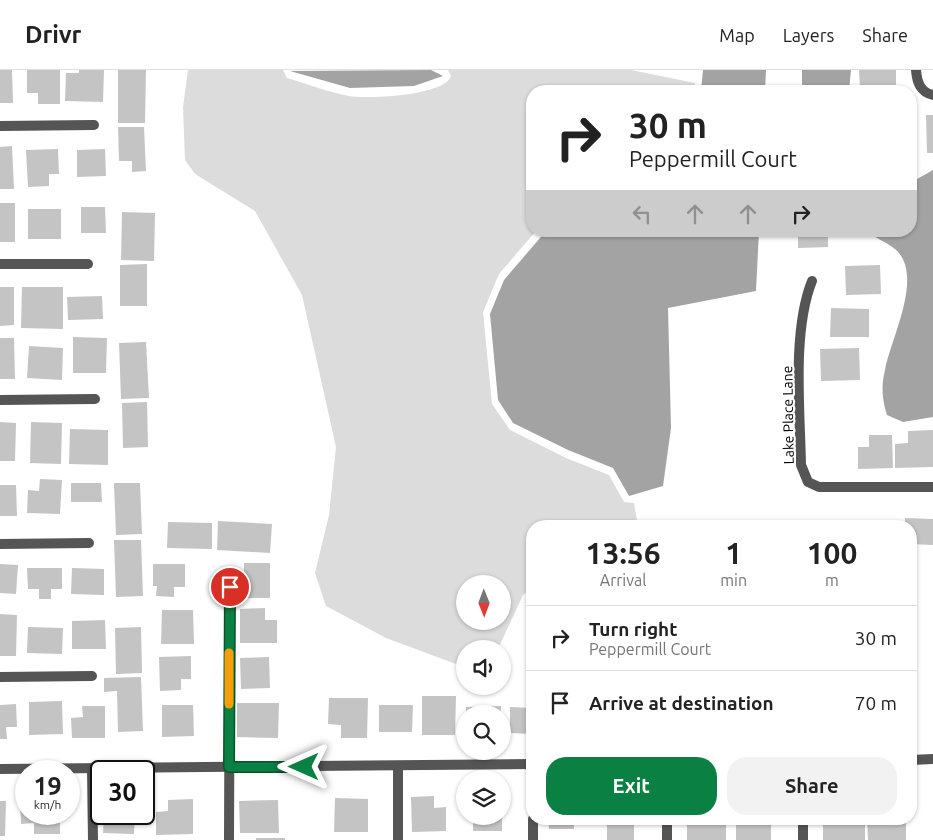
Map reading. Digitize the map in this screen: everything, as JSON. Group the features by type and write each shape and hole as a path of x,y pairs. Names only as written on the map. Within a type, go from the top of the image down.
{"street":[{"path":"916,70 920,87 927,94 933,95"},
{"path":"0,126 94,125"},
{"path":"0,264 88,264"},
{"name":"Lake Place Lane","path":"812,281 804,301 800,333 800,465 808,482 819,487 933,487"},
{"path":"0,400 95,399"},
{"path":"0,544 90,543"},
{"path":"229,840 230,587"},
{"path":"0,677 92,676"},
{"path":"917,760 933,760"},
{"path":"155,768 526,764"},
{"path":"398,766 398,840"},
{"path":"0,769 90,769"},
{"path":"93,825 93,840"},
{"path":"532,840 533,825"},
{"path":"667,825 667,840"},
{"path":"803,825 803,840"}],"shaded area":[{"path":"188,70 283,70 287,78 333,92 359,97 405,95 435,88 446,83 451,76 448,70 631,70 695,83 695,85 526,85 526,237 531,237 499,274 483,312 492,404 510,430 566,458 609,475 624,502 634,503 637,520 526,520 526,593 523,595 511,621 511,575 456,575 456,630 507,630 502,640 456,640 456,664 386,638 326,606 315,573 329,515 336,447 302,295 255,211 195,174 185,160 183,107"},
{"path":"431,70 443,76 414,86 350,88 290,71"},
{"path":"703,70 766,70 765,85 702,85"},
{"path":"802,70 851,70 850,85 802,85"},
{"path":"933,170 933,417 903,422 887,415 883,398 883,387 888,356 904,307 907,274 903,260 895,249 876,237 917,237 917,179"},
{"path":"541,237 759,237 756,291 668,308 671,428 663,486 629,496 613,468 568,450 513,423 498,400 490,314 504,280"}],"building":[{"path":"0,70 12,70 13,103 0,103"},
{"path":"27,70 60,70 60,104 38,104 38,93 27,93"},
{"path":"79,70 104,70 103,102 65,101 66,73 79,73"},
{"path":"118,70 146,70 145,123 118,123"},
{"path":"859,70 896,70 896,85 860,85"},
{"path":"926,115 933,115 933,153 927,153"},
{"path":"118,127 144,127 146,171 132,172 132,161 119,161"},
{"path":"12,146 14,189 0,189 0,147"},
{"path":"58,149 59,174 49,174 49,186 28,187 26,150"},
{"path":"105,149 106,176 77,177 77,150"},
{"path":"0,203 15,203 15,242 0,242"},
{"path":"81,207 105,207 106,233 81,233"},
{"path":"28,209 61,209 61,239 28,239"},
{"path":"122,212 155,213 154,261 121,260"},
{"path":"798,237 828,237 828,247 798,248"},
{"path":"147,264 147,306 120,306 120,265"},
{"path":"880,265 881,294 846,295 845,266"},
{"path":"0,287 14,287 14,325 0,326"},
{"path":"22,287 63,287 63,329 21,328"},
{"path":"102,296 103,319 68,320 67,297"},
{"path":"831,308 869,309 869,337 830,337"},
{"path":"73,337 107,338 106,373 73,373"},
{"path":"0,338 14,338 15,379 0,379"},
{"path":"146,342 149,398 121,399 119,343"},
{"path":"29,346 63,348 62,380 27,378"},
{"path":"859,348 860,380 821,381 820,349"},
{"path":"147,402 148,447 123,448 122,403"},
{"path":"0,422 16,423 15,461 0,461"},
{"path":"31,422 62,423 61,464 30,463"},
{"path":"70,429 108,430 108,465 69,464"},
{"path":"933,430 933,467 895,468 895,444 908,443 908,431"},
{"path":"869,435 892,435 893,468 858,469 858,447 869,447"},
{"path":"40,479 62,480 60,514 27,513 28,490 39,491"},
{"path":"71,483 101,483 102,502 71,502"},
{"path":"114,483 140,483 142,534 116,535"},
{"path":"0,485 16,485 17,516 0,516"},
{"path":"905,518 933,519 933,545 917,544 917,520 905,520"},
{"path":"218,521 272,524 270,553 217,550"},
{"path":"168,522 212,523 212,549 167,548"},
{"path":"114,540 141,540 143,596 116,597"},
{"path":"244,563 270,563 270,598 244,598"},
{"path":"0,564 18,565 16,594 0,593"},
{"path":"153,564 185,564 185,587 174,587 174,597 156,596 157,586 153,586"},
{"path":"27,568 62,568 62,589 51,589 51,599 39,599 39,589 28,589"},
{"path":"72,568 104,569 104,595 71,594"},
{"path":"265,608 265,620 277,620 277,643 240,643 240,609"},
{"path":"162,610 193,610 194,644 161,644"},
{"path":"0,614 17,615 16,656 0,656"},
{"path":"105,620 106,649 72,649 72,621"},
{"path":"28,627 63,628 62,654 27,653"},
{"path":"141,627 142,673 116,674 115,628"},
{"path":"191,656 191,679 181,679 181,690 160,691 159,657"},
{"path":"269,657 270,688 241,689 240,658"},
{"path":"141,677 143,731 118,732 117,691 104,692 104,678"},
{"path":"422,696 456,696 455,735 422,735"},
{"path":"329,698 368,698 367,738 341,738 341,725 328,724"},
{"path":"62,701 63,734 29,735 29,702"},
{"path":"237,703 279,703 278,738 237,737"},
{"path":"16,704 17,727 6,727 7,739 0,739 0,705"},
{"path":"162,705 193,705 194,736 162,737"},
{"path":"379,705 413,705 412,732 379,732"},
{"path":"82,706 105,706 105,738 72,738 71,718 83,717"},
{"path":"511,707 526,708 526,734 511,733"},
{"path":"434,796 434,808 446,807 446,831 412,832 411,797"},
{"path":"335,798 368,799 368,832 334,832"},
{"path":"193,799 193,834 156,835 156,812 168,811 168,800"},
{"path":"278,800 279,833 240,833 239,801"},
{"path":"0,801 6,801 5,836 0,836"},
{"path":"34,825 60,825 60,834 34,834"},
{"path":"103,825 134,825 134,834 103,833"},
{"path":"473,825 502,825 502,831 473,831"},
{"path":"549,825 574,825 574,829 549,829"},
{"path":"607,825 634,825 634,840 607,840"},
{"path":"687,825 726,825 726,840 687,840"},
{"path":"736,825 771,825 771,840 736,840"},
{"path":"823,825 865,825 865,840 823,840"},
{"path":"867,825 906,825 906,840 868,840"},
{"path":"256,838 285,838 285,840 256,840"}],"slow traffic":[{"path":"229,653 229,704"}],"route":[{"path":"230,587 229,767 304,767"}]}
